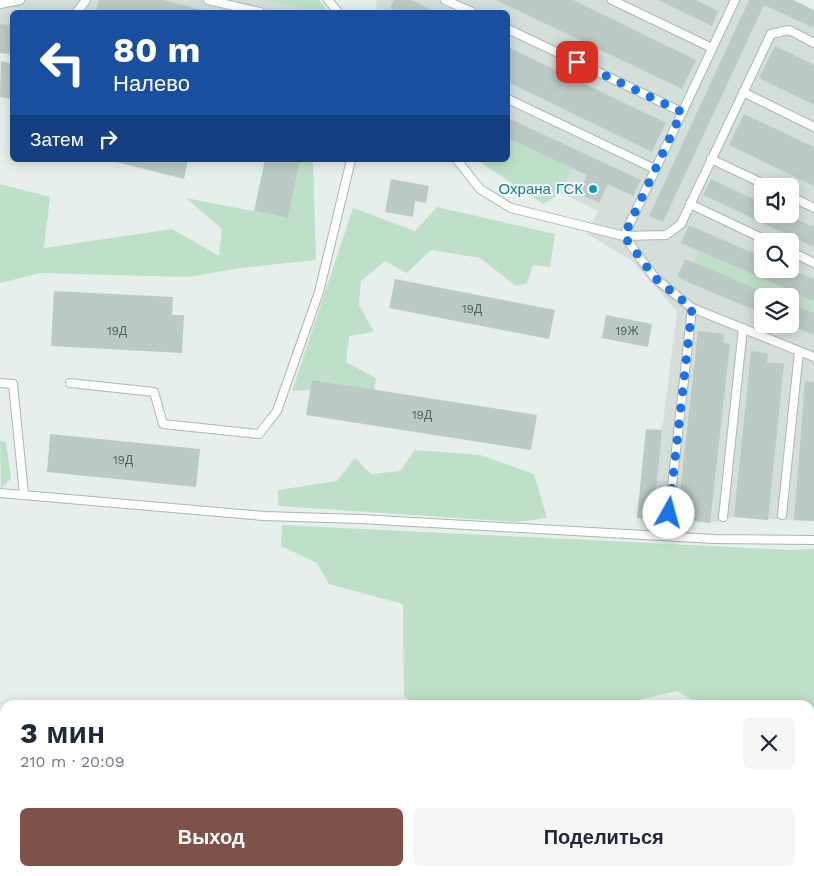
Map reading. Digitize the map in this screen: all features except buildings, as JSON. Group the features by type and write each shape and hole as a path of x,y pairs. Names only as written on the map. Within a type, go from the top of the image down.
{"lane":[{"path":"0,4 20,0"},
{"path":"208,0 251,10"},
{"path":"328,0 336,10"},
{"path":"445,0 468,10"},
{"path":"612,0 712,48"},
{"path":"624,236 733,0"},
{"path":"510,30 682,112"},
{"path":"459,162 480,189 511,208 624,236 666,235 680,224 771,34 789,30 814,43"},
{"path":"743,92 814,127"},
{"path":"510,100 655,169"},
{"path":"711,159 754,179"},
{"path":"70,383 154,392 163,424 259,434 276,411 319,292 351,162"},
{"path":"799,200 814,208"},
{"path":"690,204 754,234"},
{"path":"624,236 655,278 692,308 814,357"},
{"path":"799,256 814,263"},
{"path":"669,513 692,308"},
{"path":"723,517 743,328"},
{"path":"782,515 799,351"},
{"path":"0,383 13,384 24,494"},
{"path":"0,493 264,516 360,519 714,539 814,540"}],"shaded area":[{"path":"0,0 265,0 312,10 10,10 10,54 0,53"},
{"path":"376,0 793,0 814,10 814,521 734,517 710,523 677,519 637,518 646,429 662,430 677,311 631,260 587,234 598,211 561,193 573,168 510,139 510,10 377,10"}],"green space":[{"path":"265,0 319,0 326,10 308,10"},
{"path":"510,139 573,168 561,193 543,204 480,162 510,162"},
{"path":"300,162 313,162 316,260 241,268 188,277 41,273 0,283 0,184 50,197 44,248 172,229 219,256 222,229 186,198 288,218"},
{"path":"437,207 555,234 550,267 533,265 527,283 516,286 480,258 431,250 407,273 385,261 361,281 359,305 374,332 349,336 346,362 376,378 374,390 312,380 310,390 292,391 353,208 415,231"},
{"path":"698,251 754,275 754,278 761,278 784,288 754,288 694,263"},
{"path":"799,295 814,301 814,313 799,307"},
{"path":"0,441 6,442 11,479 1,488"},
{"path":"415,450 480,455 534,474 547,518 517,522 278,506 278,490 337,481 355,458 371,474 400,471"},
{"path":"282,525 790,550 814,549 814,700 692,700 677,691 638,700 408,700 404,696 403,604 329,584 317,563 281,546"}],"place":[{"name":"Охрана ГСК","path":"593,189"}],"route":[{"path":"577,62 682,112 624,236 655,278 692,308 669,513"}]}
